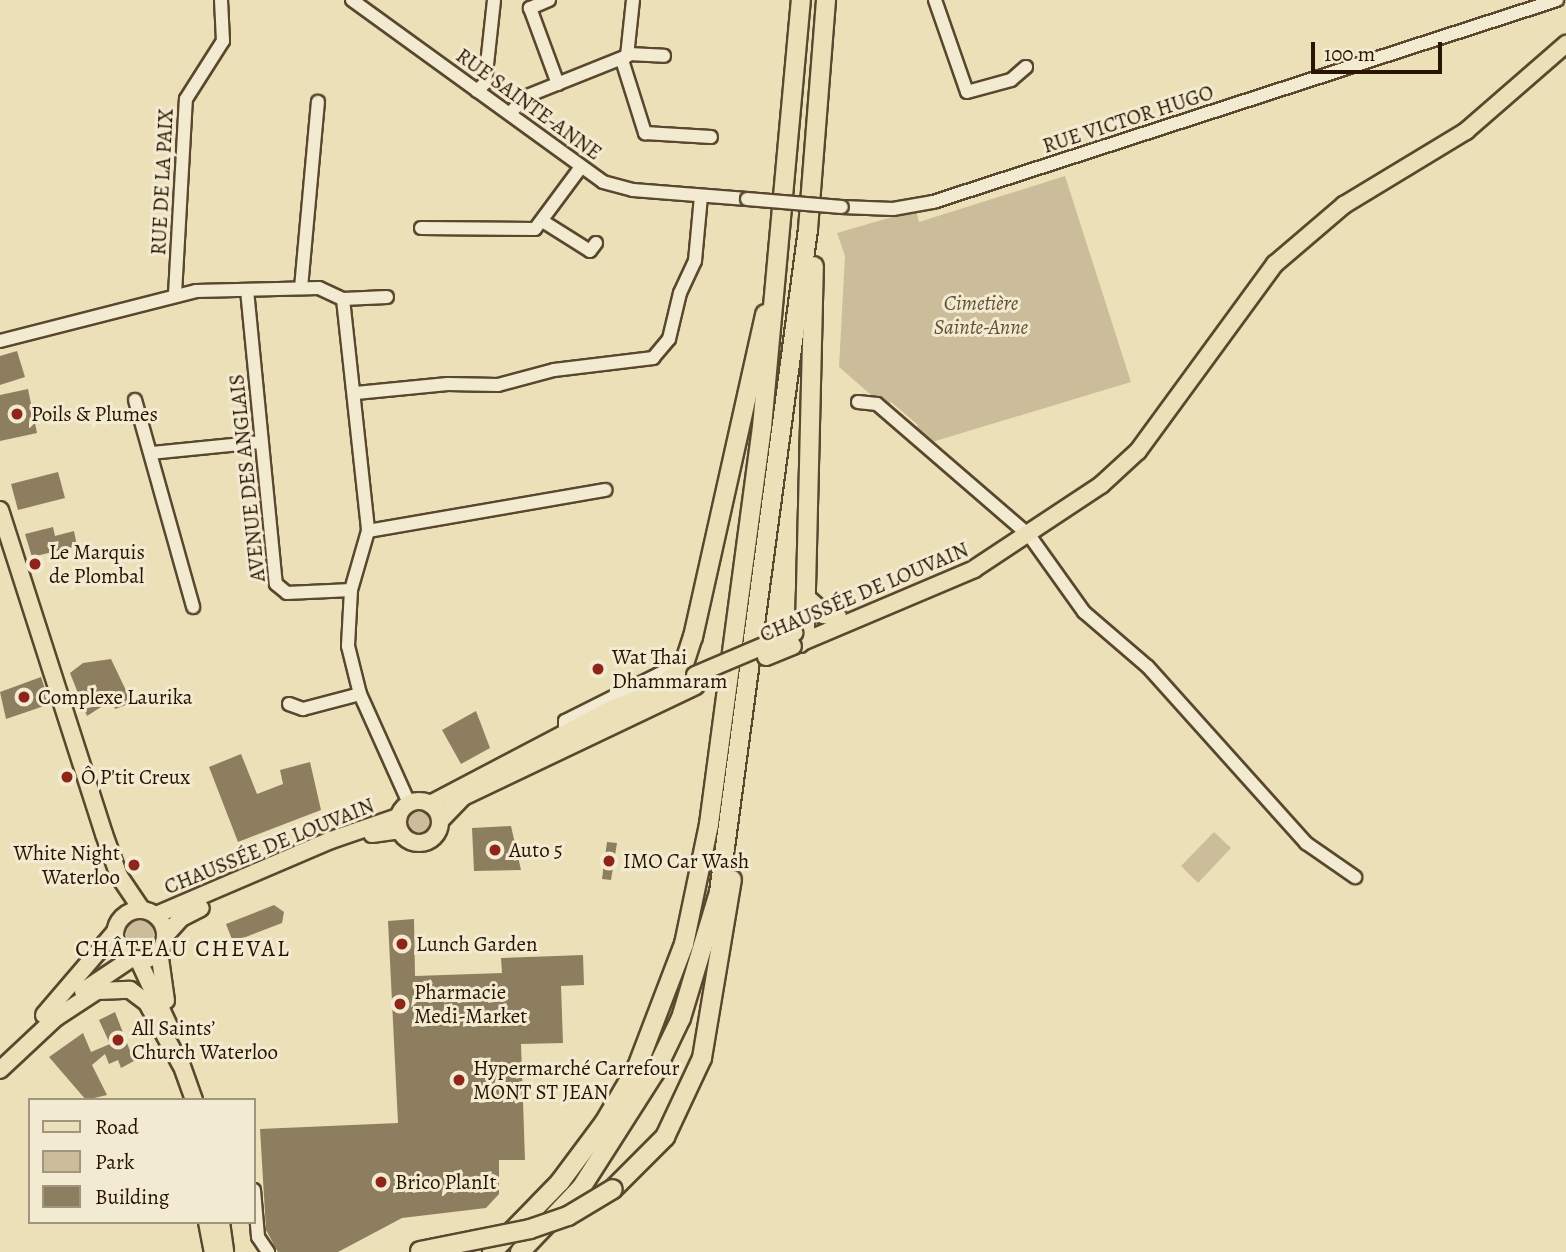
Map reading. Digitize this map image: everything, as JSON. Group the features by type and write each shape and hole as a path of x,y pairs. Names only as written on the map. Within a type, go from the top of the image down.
{"highway":[{"path":"492,1252 560,1182 604,1123 648,1042 684,944 701,871 728,690 780,268 801,0"},
{"path":"520,1252 581,1188 655,1072 703,954 730,826 808,229 826,0"},
{"path":"798,638 806,598 814,246 808,229"},
{"path":"661,687 683,667 690,647 770,285 780,268"},
{"path":"806,598 821,612 837,616"},
{"path":"417,1252 530,1228 568,1216 613,1189 665,1137 702,1058 736,845 730,826"}],"main road":[{"name":"CHAUSSÉE DE LOUVAIN","path":"440,821 463,797 498,780 604,713 695,681 974,569 1101,485 1138,451 1241,304 1313,229 1374,185 1466,131 1566,44"},
{"path":"0,510 119,876 120,949 135,959 168,1024 191,1098"},
{"name":"CHAUSSÉE DE LOUVAIN","path":"798,638 837,616 1022,539"},
{"name":"CHAUSSÉE DE LOUVAIN","path":"430,804 533,747 604,713 661,687 695,681"},
{"name":"CHAUSSÉE DE LOUVAIN","path":"498,780 534,756 533,747"},
{"path":"409,803 430,804 440,821 433,837 423,842 411,841 399,824 409,803"},
{"name":"CHAUSSÉE DE LOUVAIN","path":"118,926 331,840 399,824"},
{"name":"CHAUSSÉE DE LOUVAIN","path":"54,1019 111,968 162,944 194,911 335,848 399,824"},
{"path":"119,876 149,912 162,944 168,1024"},
{"path":"0,1056 59,1001 118,926"},
{"path":"0,1070 54,1019 97,991 130,990 147,1003 181,1065"},
{"path":"208,1224 213,1252"},
{"path":"221,1224 225,1252"}],"street":[{"name":"RUE DE LA PAIX","path":"175,294 187,99 223,41 221,0"},
{"name":"RUE SAINTE-ANNE","path":"352,0 581,167 617,187 701,196"},
{"path":"477,91 485,83 494,0"},
{"path":"549,0 530,8 558,84"},
{"path":"632,0 625,57 645,133 711,137"},
{"path":"935,0 967,92 1011,80 1026,67"},
{"name":"RUE VICTOR HUGO","path":"701,196 893,209 933,202 1556,0"},
{"path":"510,113 520,100 625,57 664,56"},
{"path":"301,288 318,102"},
{"path":"421,228 535,229 544,222 581,167"},
{"path":"356,393 498,385 554,370 653,358 669,339 680,293 695,261 701,196"},
{"path":"544,222 590,251 596,243"},
{"path":"0,341 175,294 301,288 329,291 343,299 387,297"},
{"name":"AVENUE DES ANGLAIS","path":"247,290 278,588 287,593 351,590"},
{"path":"343,299 356,393 368,531 351,590 347,631 359,694 409,803"},
{"path":"135,400 192,607"},
{"path":"858,402 877,404 1022,539 1084,612 1148,667 1306,843 1355,877"},
{"path":"150,453 261,442"},
{"path":"368,531 605,491"},
{"path":"604,713 673,667"},
{"path":"289,704 303,709 359,694"},
{"path":"256,1214 258,1237 268,1252"}],"green space":[{"name":"Cimetière Sainte-Anne","path":"1065,176 1131,382 929,443 914,430 918,425 891,402 885,407 839,367 845,256 837,233 916,210 919,222"},
{"path":"418,810 426,814 430,822 426,830 418,834 410,830 406,822 410,814"},
{"path":"1214,832 1231,848 1198,883 1181,866"},
{"path":"140,920 150,924 154,934 150,944 140,948 130,944 126,934 130,924"}],"building":[{"path":"17,351 25,377 0,385 0,356"},
{"name":"Poils & Plumes","path":"28,389 37,433 0,441 0,395"},
{"path":"58,472 65,498 18,510 11,484"},
{"path":"53,527 55,536 74,531 77,546 32,557 25,534"},
{"path":"111,659 132,703 115,709 112,700 87,716 70,673 83,663"},
{"name":"Complexe Laurika","path":"41,677 50,704 6,719 0,692"},
{"path":"476,711 490,748 461,764 442,730"},
{"path":"241,754 257,794 283,784 280,770 310,762 321,810 238,842 209,767"},
{"name":"Auto 5","path":"511,826 521,870 474,871 472,828"},
{"name":"IMO Car Wash","path":"607,842 617,843 611,880 602,879"},
{"path":"274,905 284,912 282,923 233,942 226,924"},
{"path":"414,919 415,976 502,973 501,958 583,955 584,985 561,986 563,1043 521,1044 525,1160 499,1160 499,1194 486,1208 402,1218 338,1252 278,1252 266,1230 260,1129 398,1123 388,921"},
{"path":"115,1012 134,1061 121,1068 118,1060 109,1064 105,1054 92,1065 107,1095 84,1098 49,1057 83,1033 91,1052 110,1044 99,1020"}],"place":[{"name":"Poils & Plumes","path":"17,414"},
{"name":"Le Marquis de Plombal","path":"35,564"},
{"name":"Wat Thai Dhammaram","path":"598,669"},
{"name":"Complexe Laurika","path":"24,697"},
{"name":"Ô P'tit Creux","path":"67,777"},
{"name":"Auto 5","path":"495,850"},
{"name":"IMO Car Wash","path":"609,861"},
{"name":"White Night Waterloo","path":"134,865"},
{"name":"Lunch Garden","path":"402,944"},
{"name":"Pharmacie Medi-Market","path":"400,1004"},
{"name":"All Saints’ Church Waterloo","path":"118,1040"},
{"name":"Hypermarché Carrefour MONT ST JEAN","path":"459,1080"},
{"name":"Brico PlanIt","path":"381,1182"}],"district":[{"name":"CHÂTEAU CHEVAL","path":"183,949"}]}
